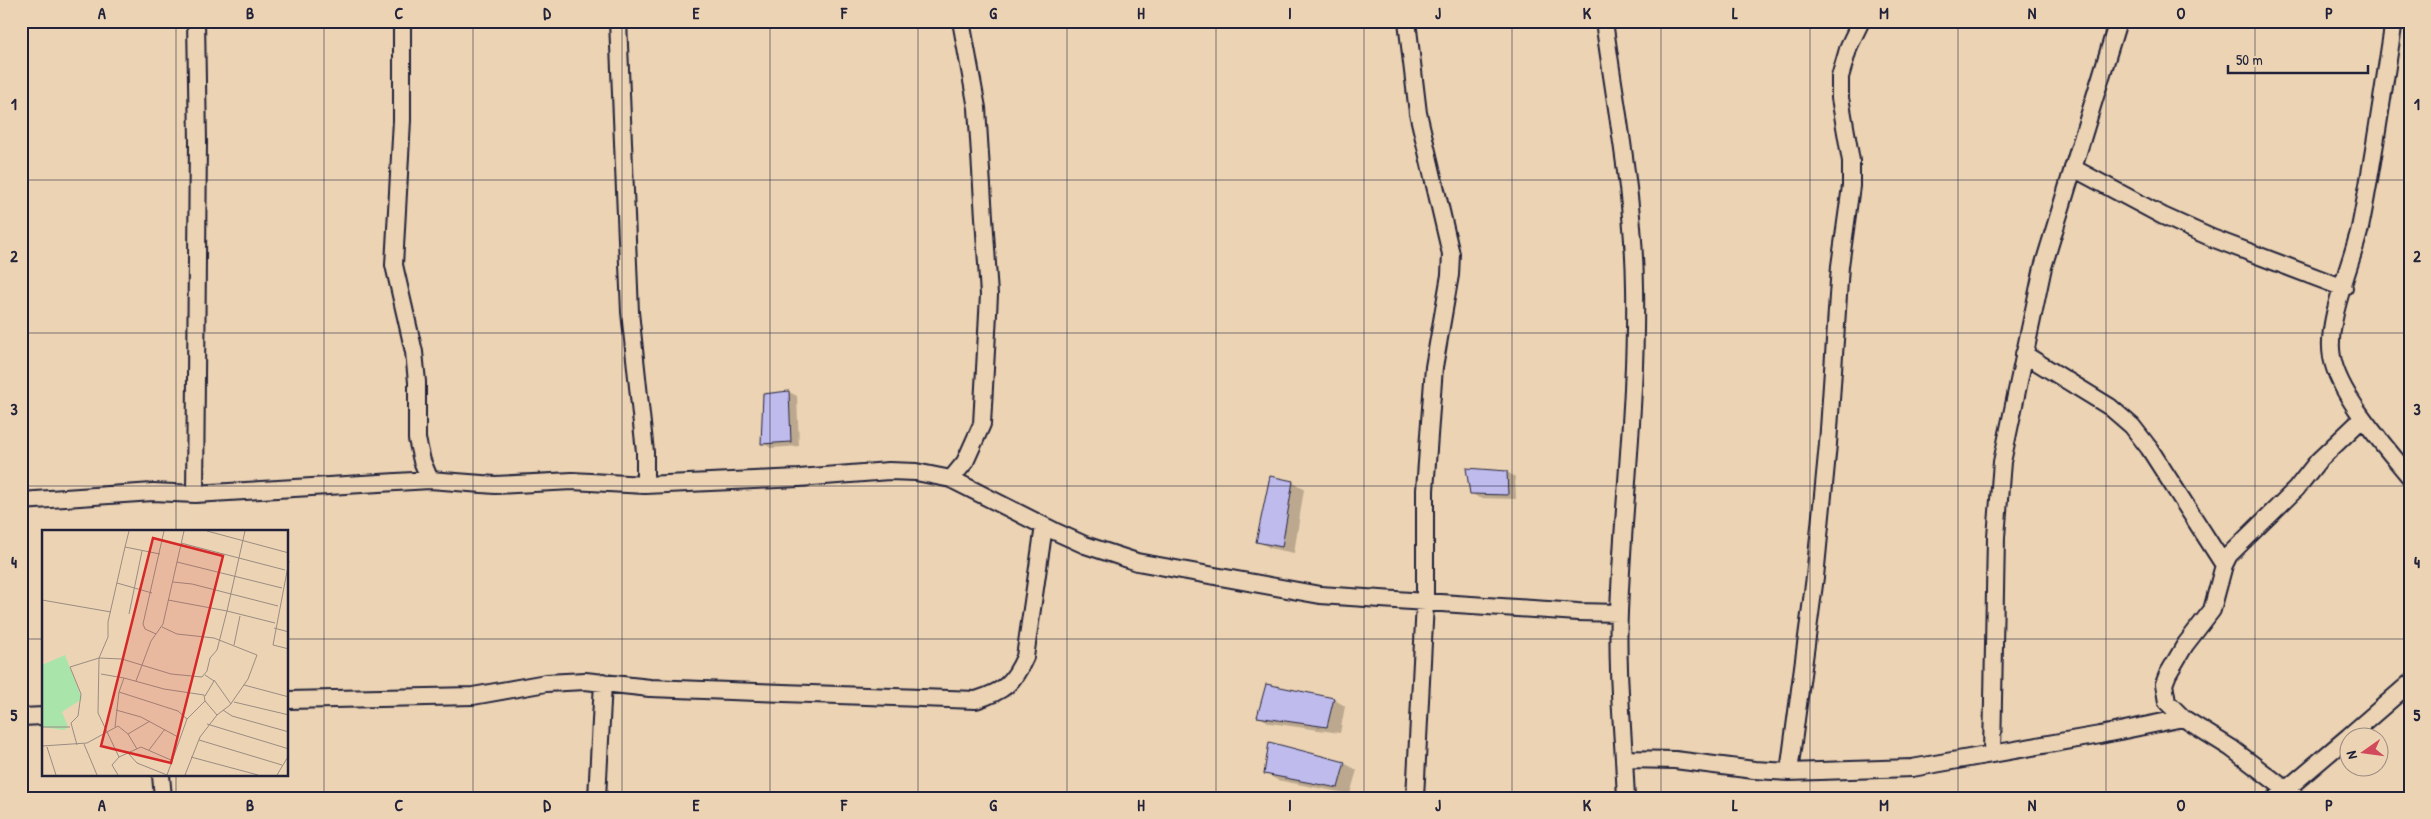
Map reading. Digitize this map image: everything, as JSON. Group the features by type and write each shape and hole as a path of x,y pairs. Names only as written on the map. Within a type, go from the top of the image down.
{"street":[{"path":"194,494 198,142 196,21"},
{"path":"402,21 402,120 394,265 414,352 417,382 418,439 422,461 430,480"},
{"path":"618,21 630,312 645,452 645,485"},
{"path":"951,480 965,462 982,424 989,294 978,118 962,21"},
{"path":"1406,21 1418,113 1451,254 1450,275 1438,342 1431,400 1425,490 1425,603 1415,798"},
{"path":"1604,21 1628,192 1635,286 1632,418 1619,613 1620,692 1626,798"},
{"path":"1789,772 1815,577 1828,444 1840,266 1851,186 1851,161 1840,98 1840,77 1849,46 1861,21"},
{"path":"1992,754 1996,537 2002,462 2043,267 2118,21"},
{"path":"2394,21 2360,228 2333,324 2331,356 2339,378 2364,418 2410,477"},
{"path":"2073,168 2163,216 2212,238 2344,288"},
{"path":"2024,354 2110,407 2132,426 2149,448 2224,565"},
{"path":"2338,747 2287,795 2232,748 2183,718 2167,702 2164,684 2185,644 2212,610 2224,565 2236,547 2296,489 2318,461 2364,418"},
{"path":"21,501 153,492 194,494 430,480 495,485 572,481 645,485 799,478 889,471 916,472 951,480 1085,545 1137,562 1320,595 1425,603 1619,613"},
{"path":"289,700 474,696 546,684 585,681 650,688 976,700 994,694 1008,686 1017,675 1025,657 1044,526"},
{"path":"597,798 603,682"},
{"path":"2362,726 2410,684"},
{"path":"21,717 42,716"},
{"path":"1624,759 1675,760 1754,770 1789,772 1912,768 2183,718"},
{"path":"161,776 163,798"}],"building":[{"path":"789,391 791,442 761,444 763,394"},
{"path":"1466,468 1507,471 1508,495 1470,494"},
{"path":"1270,476 1293,481 1282,547 1256,542"},
{"path":"1266,684 1334,698 1327,727 1257,717"},
{"path":"1269,742 1345,762 1338,788 1264,774"}]}
